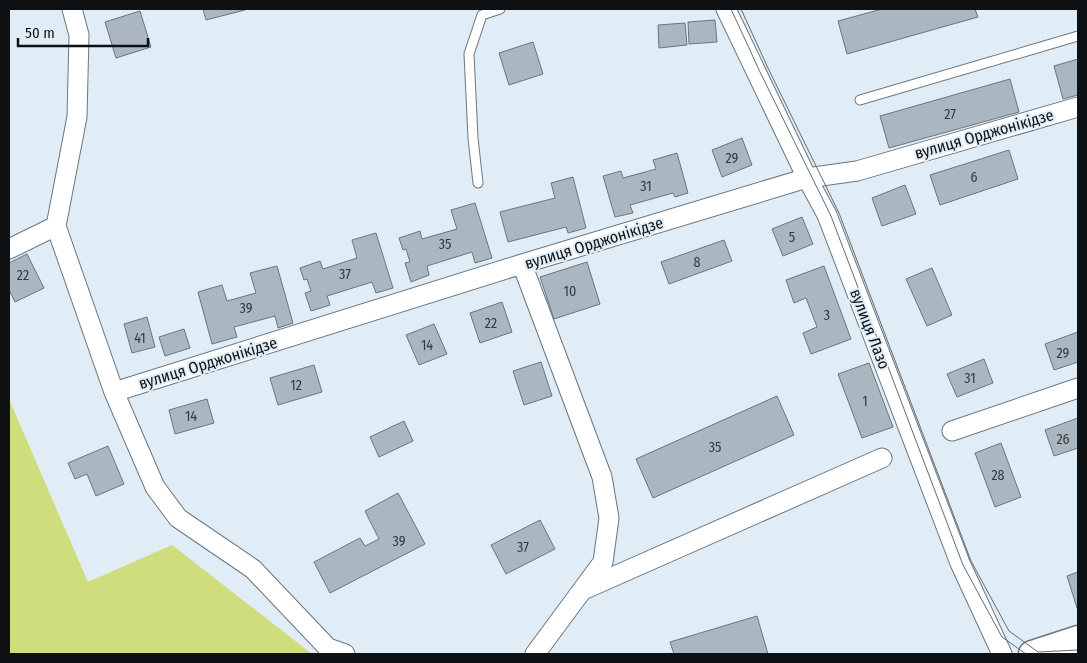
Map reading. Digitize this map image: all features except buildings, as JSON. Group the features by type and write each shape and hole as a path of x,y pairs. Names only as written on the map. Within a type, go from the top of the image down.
{"main road":[{"path":"1032,654 1078,638"}],"street":[{"path":"72,9 79,35 78,117 56,226 114,392 155,487 178,518 253,569 328,648 345,654"},
{"name":"вулиця Лазо","path":"726,9 807,178 827,214 960,563 1002,654"},
{"name":"вулиця Орджонікідзе","path":"114,392 522,264 807,178 856,171 1078,107"},
{"path":"9,249 56,226"},
{"path":"522,264 602,477 609,518 602,562 535,654"},
{"path":"952,431 1078,388"},
{"path":"582,590 882,458"}],"lane":[{"path":"478,183 473,138 469,54 482,15 500,9"},
{"path":"860,100 1078,36"}],"green space":[{"path":"9,399 88,582 172,545 312,654 9,654"}],"tram line":[{"path":"731,9 831,216 963,565 1002,637 1026,654"},
{"path":"741,9 839,213 971,561 1009,631 1038,652 1078,650"}]}
